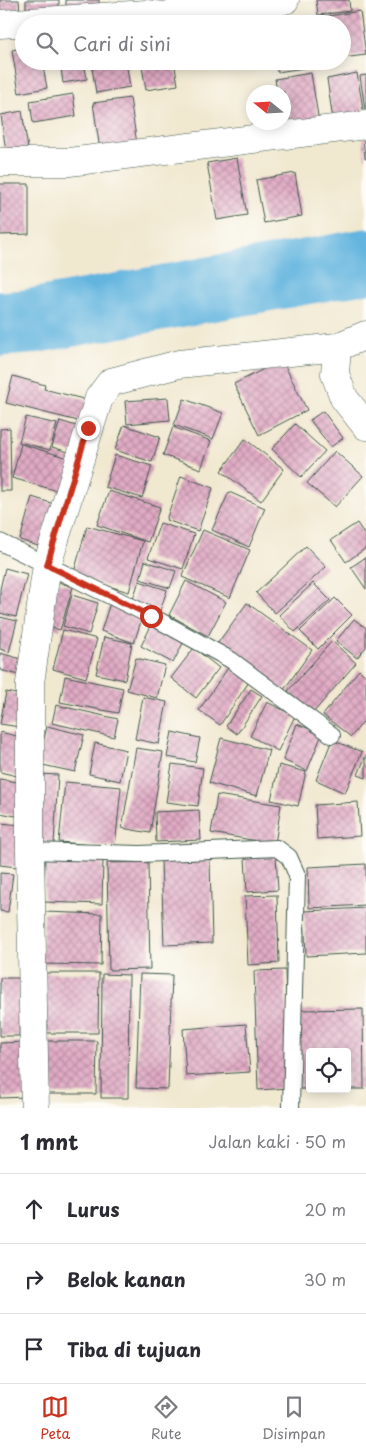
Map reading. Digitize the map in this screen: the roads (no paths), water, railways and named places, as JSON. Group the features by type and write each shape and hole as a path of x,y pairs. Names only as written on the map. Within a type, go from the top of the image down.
{"street":[{"path":"171,15 264,5 285,0"},
{"path":"131,15 154,15"},
{"path":"0,24 15,23"},
{"path":"0,162 69,162 366,125"},
{"path":"34,1108 30,851 30,683 47,565 98,398 111,382 179,364 337,347 366,335"},
{"path":"337,347 335,374 344,398 366,426"}],"lane":[{"path":"0,542 151,616 231,660 332,735"},
{"path":"30,851 140,854 277,848 290,857 297,875 291,1108"}],"waterway":[{"path":"0,324 27,322 366,261"}]}
